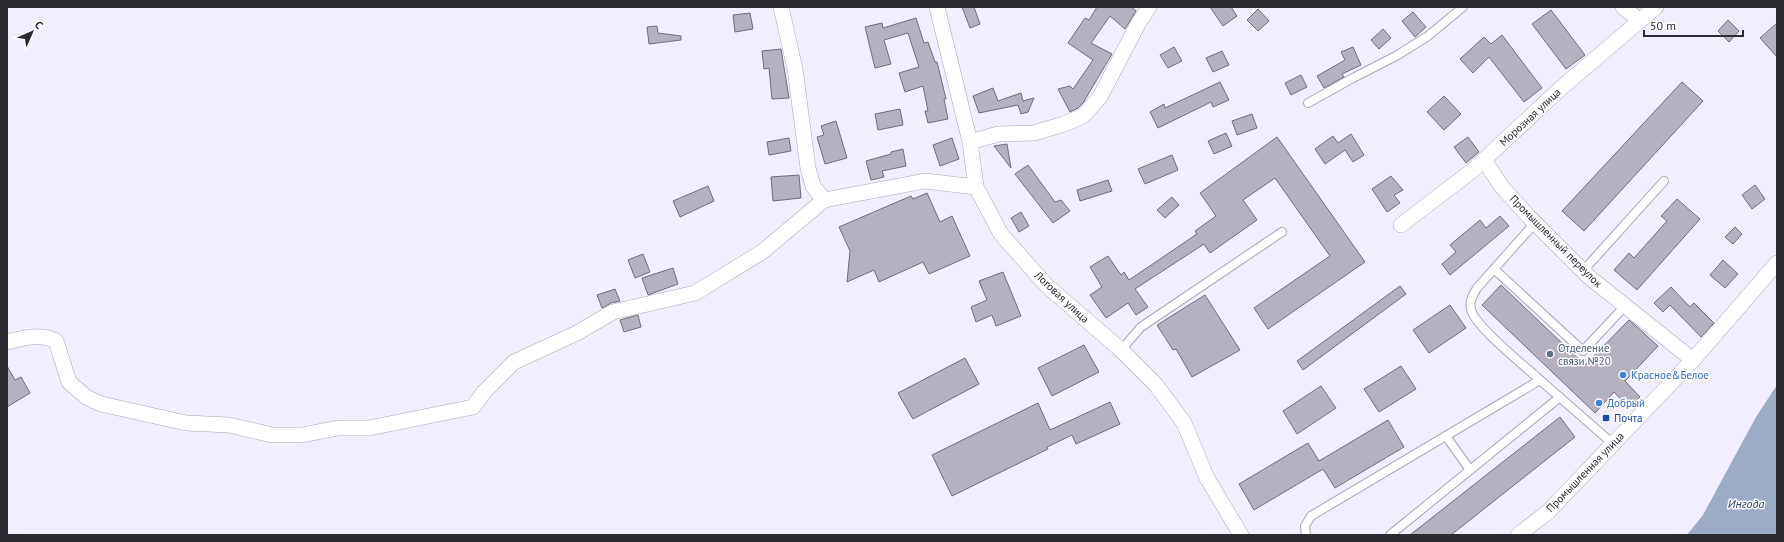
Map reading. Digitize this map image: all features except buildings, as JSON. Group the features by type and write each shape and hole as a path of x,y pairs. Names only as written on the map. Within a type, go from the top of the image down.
{"street":[{"path":"781,7 795,69 808,168 813,186 824,200"},
{"name":"Логовая улица","path":"937,7 970,142 976,187 1001,234 1046,285 1156,384 1184,423 1207,478 1241,535"},
{"path":"970,142 998,134 1034,133 1064,124 1083,116 1100,97 1138,24 1149,7"},
{"path":"1624,7 1639,20"},
{"name":"Морозная улица","path":"1401,225 1484,160 1561,88 1594,62 1639,20 1656,7"},
{"name":"Промышленный переулок","path":"1484,160 1502,188 1583,271 1693,360"},
{"path":"7,342 24,338 48,337 56,341 69,382 86,397 101,404 186,423 229,425 272,435 302,435 338,428 369,428 473,407 484,392 514,362 577,333 613,312 695,293 762,252 824,200 925,181 976,187"},
{"name":"Промышленная улица","path":"1518,535 1548,512 1612,443 1693,360 1777,264"}],"lane":[{"path":"1308,103 1409,48 1428,36 1463,7"},
{"path":"1583,271 1664,181"},
{"path":"1535,223 1477,288 1470,301 1471,311 1479,324 1612,443"},
{"path":"1120,350 1141,327 1282,232"},
{"path":"1494,269 1584,351 1625,306"},
{"path":"1306,535 1305,526 1311,516 1540,380"},
{"path":"1390,535 1560,397"},
{"path":"1446,436 1470,470"}],"water":[{"name":"Ингода","path":"1777,385 1777,535 1687,535 1703,515 1756,417"}],"place":[{"name":"Отделение связи №20","path":"1550,354"},
{"name":"Красное&Белое","path":"1623,375"},
{"name":"Добрый","path":"1599,403"},
{"name":"Почта","path":"1606,418"}]}
